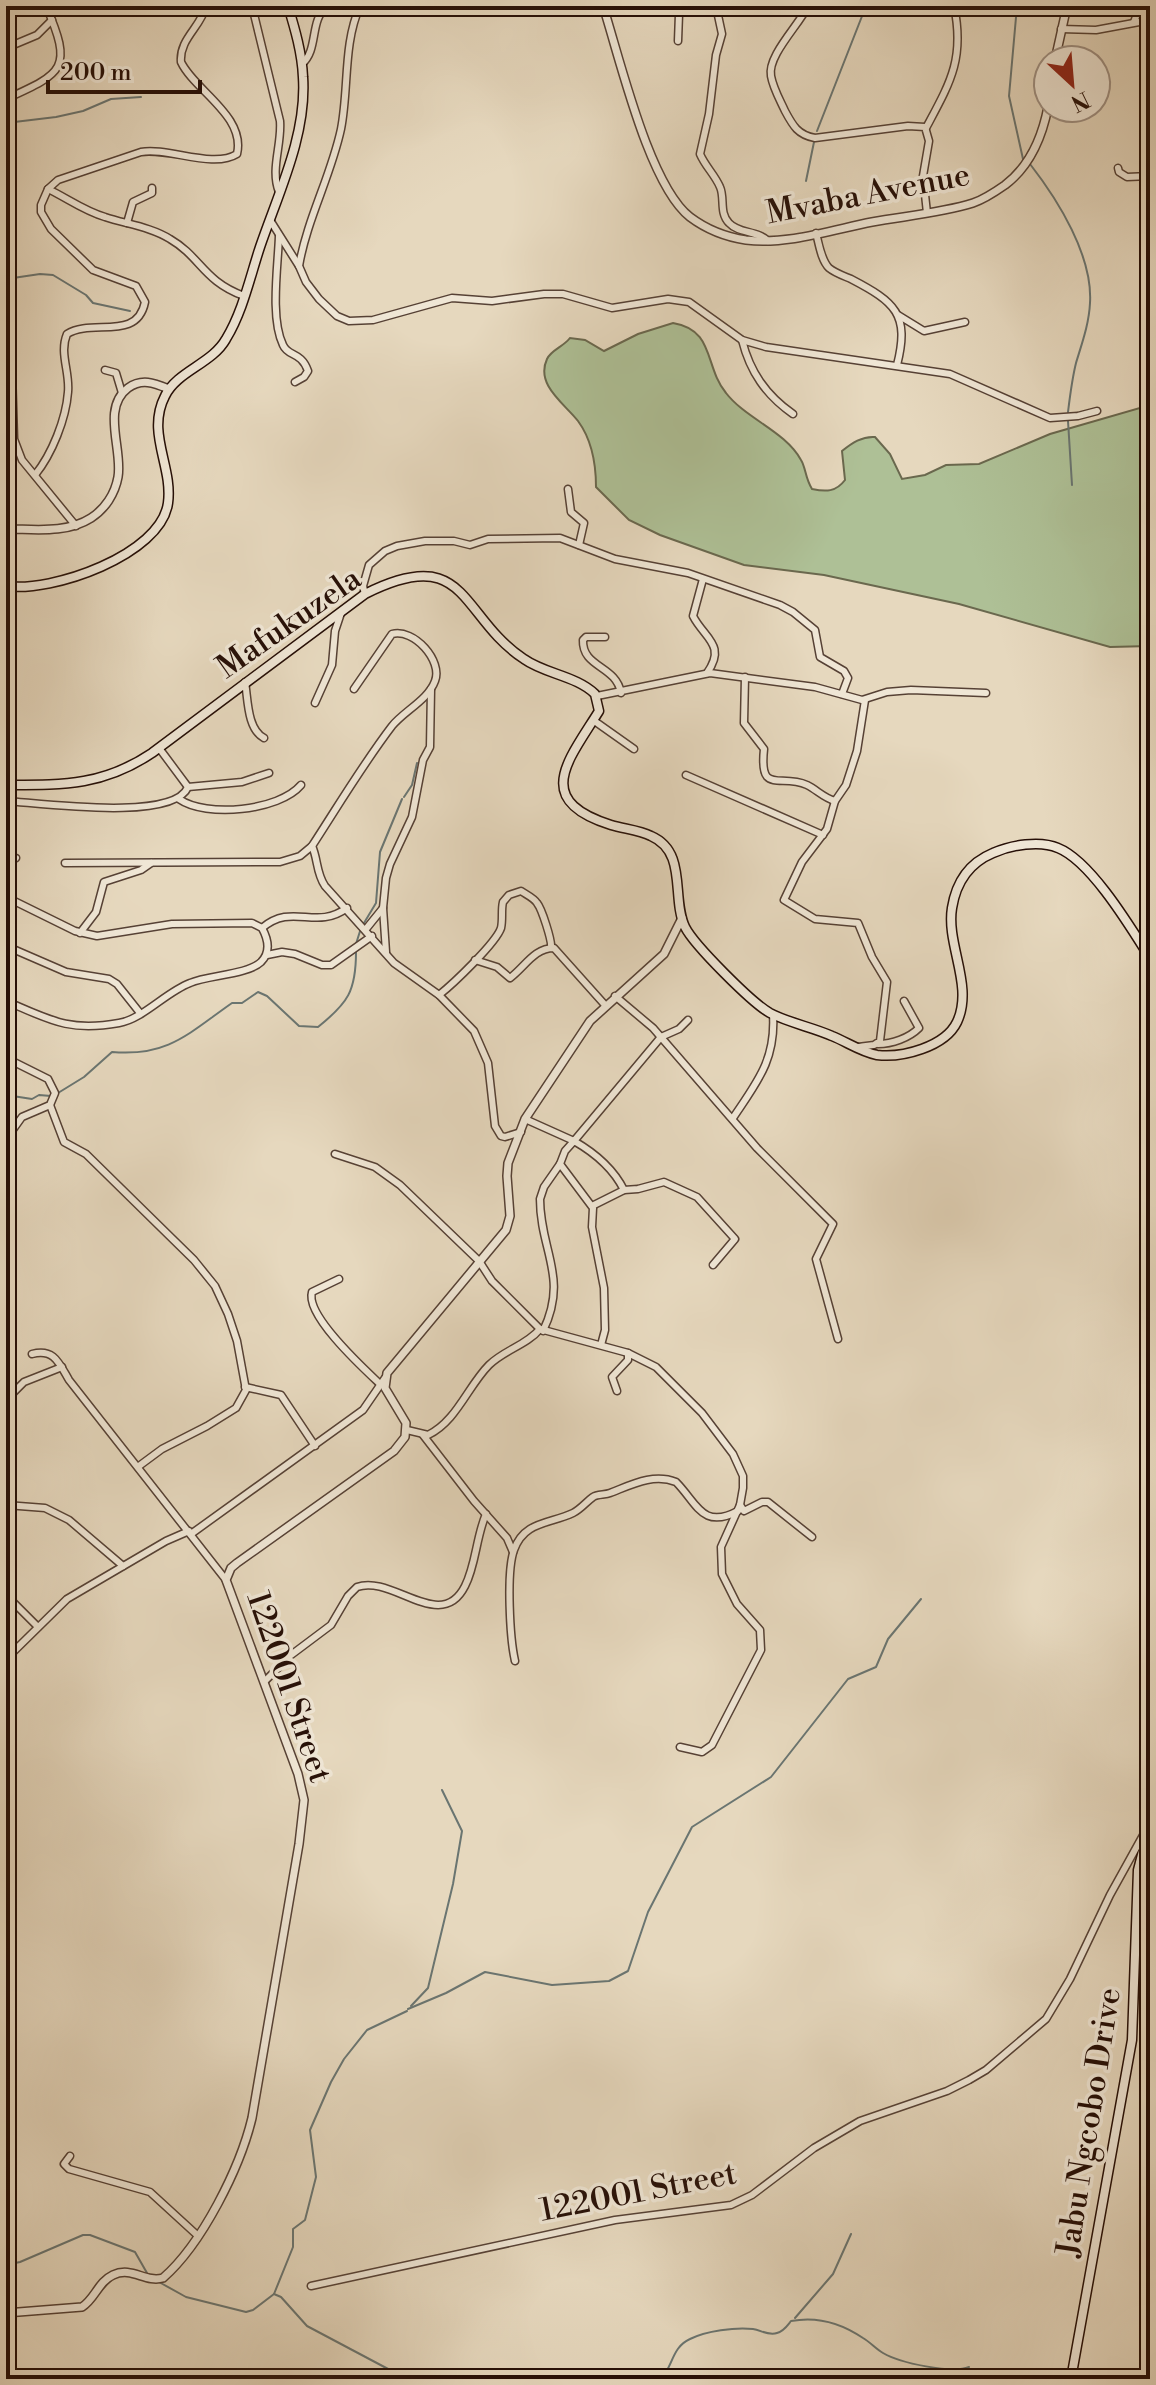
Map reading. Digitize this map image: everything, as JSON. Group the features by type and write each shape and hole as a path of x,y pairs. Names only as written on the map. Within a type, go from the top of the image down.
{"main road":[{"path":"6,586 44,586 67,580 117,557 151,536 164,518 169,500 157,425 161,405 169,389 216,352 226,339 270,220 301,118 304,93 302,64 288,6"},
{"name":"Mafukuzela","path":"6,785 64,784 100,779 136,763 365,594 409,576 445,582 462,593 502,640 522,658 586,687 597,696"},
{"path":"597,696 599,711 568,765 562,786 563,795 574,809 584,814 646,834 663,843 674,860 682,918 699,948 755,1002 773,1014 877,1055 900,1054 942,1038 956,1023 960,1013 961,986 952,938 952,907 956,892 970,868 998,850 1046,844 1067,853 1079,862 1105,893 1150,958"},
{"name":"Jabu Ngcobo Drive","path":"1071,2379 1132,2040 1138,1867 1149,1825"}],"street":[{"path":"6,99 45,81 58,69 61,44 46,6"},
{"path":"35,475 51,447 68,392 63,345 67,334 83,328 130,325 139,317 145,302 136,286 93,270 51,229 41,212 43,197 58,180 152,150 210,158 237,154 238,146 224,113 181,62 182,48 206,6"},
{"path":"252,6 280,121 281,138 274,172 279,192"},
{"path":"302,64 310,54 318,17 327,6"},
{"path":"299,266 330,175 341,128 351,35 360,6"},
{"name":"Mvaba Avenue","path":"603,6 653,160 667,190 689,216 735,238 768,241 976,202 1011,180 1039,142 1044,124"},
{"path":"677,6 678,41"},
{"path":"716,6 722,34 700,154 720,188 723,212 728,222 762,235 768,241"},
{"path":"808,6 798,26 773,60 770,71 778,96 796,130 815,138 908,126 926,128"},
{"path":"927,213 923,176 929,141 926,128 955,71 959,29 954,6"},
{"path":"1058,44 1067,6"},
{"path":"1134,22 1140,6"},
{"path":"6,48 37,35 52,20"},
{"path":"1061,29 1107,29 1150,20"},
{"path":"1118,168 1127,177 1150,176"},
{"path":"127,223 133,202 152,193 152,188"},
{"path":"48,189 91,212 173,240 214,281 226,290 244,296"},
{"path":"270,220 319,299 337,316 349,321 373,320 452,298 492,301 554,293 612,308 657,300 689,302 742,340 784,351 950,374 1050,418 1097,411"},
{"path":"816,233 827,265 886,300 898,315 924,331 965,322"},
{"path":"279,236 276,292 281,342 286,350 300,357 307,369 306,375 295,382"},
{"path":"6,278 10,304 14,439 22,460 76,526"},
{"path":"897,365 902,339 898,315"},
{"path":"742,340 757,381 793,414"},
{"path":"105,370 116,373 122,393"},
{"path":"6,529 76,526 97,514 115,489 119,464 115,408 122,393 143,382 169,389"},
{"path":"568,489 571,512 584,523 579,545"},
{"path":"365,594 365,576 375,559 385,551 413,542 454,541 470,545 488,539 567,540 615,559 688,573 793,612 815,630 820,657 846,674 848,678 842,694"},
{"path":"703,579 693,616 712,641 713,665 706,674"},
{"path":"315,703 329,675 335,631 341,613"},
{"path":"354,689 370,669 387,638 398,632 415,639 436,664 437,674 431,689 430,747 423,760 412,817 390,864 383,908 387,954"},
{"path":"605,637 586,637 583,647 597,665 616,677 621,693"},
{"path":"597,696 706,674 815,687 865,700 887,692 911,690 986,693"},
{"path":"745,677 742,717 764,749 763,772 766,778 803,784 835,801"},
{"path":"245,682 254,729 264,738"},
{"path":"65,863 291,860 312,846 373,751 398,719 431,689"},
{"path":"865,700 846,785 835,801 823,835 802,862 784,900 815,919 858,923 861,927 870,952 887,982 878,1044"},
{"path":"593,720 634,749"},
{"path":"159,748 188,787"},
{"path":"6,801 121,808 171,803 179,799 188,787 242,782 269,773"},
{"path":"686,775 823,835"},
{"path":"179,799 201,809 265,806 293,793 301,785"},
{"path":"312,846 320,879 394,963 439,995 474,1031 485,1051 491,1077 493,1120 498,1132 505,1137 521,1132"},
{"path":"6,855 16,858"},
{"path":"80,933 96,912 104,882 141,870 151,863"},
{"path":"439,995 459,978 499,932 503,902 509,895 521,891 540,906 552,940 551,947"},
{"path":"6,897 80,933 103,936 172,924 252,923 262,928 268,941 267,955"},
{"path":"262,928 280,916 328,918 347,908"},
{"path":"366,929 383,908"},
{"path":"6,1659 67,1599 190,1532 363,1410 382,1381 509,1223 508,1163 525,1119 590,1021 664,954 682,918"},
{"path":"6,1001 66,1025 119,1023 180,987 257,965 267,955 282,952 295,954 322,965 331,965 372,936"},
{"path":"6,946 66,972 109,979 117,984 140,1013"},
{"path":"551,947 605,1005"},
{"path":"474,960 497,967 510,978 528,959 551,947"},
{"path":"615,996 661,1037 757,1148 833,1224 816,1259 838,1339"},
{"path":"854,1047 887,1044 919,1028 904,1001"},
{"path":"733,1118 761,1077 770,1056 773,1014"},
{"path":"339,1279 312,1292 312,1304 329,1330 382,1381 387,1394 405,1419 407,1430 431,1434 498,1357 542,1330 553,1307 555,1286 540,1199 544,1187 565,1151 661,1037 679,1029 688,1020"},
{"path":"6,1059 42,1075 50,1082 55,1093 50,1105 64,1142 86,1154 194,1260 215,1286 237,1341 245,1387 236,1408 162,1449 139,1466"},
{"path":"12,1131 22,1117 50,1105"},
{"path":"525,1119 574,1141 604,1162 624,1190"},
{"path":"335,1154 360,1160 389,1176 479,1261 492,1281 542,1330 628,1353 656,1367 728,1446 743,1476 739,1508 721,1547 722,1574 737,1604 760,1630 759,1657 738,1690 712,1745 702,1752 680,1747"},
{"path":"560,1164 592,1206 592,1227 604,1288 605,1330 601,1345"},
{"path":"592,1206 624,1190 664,1182 697,1197 735,1239 713,1265"},
{"name":"122001 Street","path":"6,2313 82,2307 89,2303 107,2278 119,2273 132,2272 148,2279 163,2278 181,2259 220,2200 247,2141 303,1807 298,1774 226,1580 55,1357 48,1352 32,1354"},
{"path":"617,1391 612,1377 628,1360 628,1353"},
{"path":"6,1400 24,1382 62,1367"},
{"path":"245,1387 281,1395 315,1446"},
{"name":"122001 Street","path":"226,1580 234,1565 394,1451 402,1443 407,1430"},
{"path":"423,1435 507,1538 513,1553 511,1600 515,1661"},
{"path":"513,1553 532,1526 575,1512 596,1495 648,1480 676,1482 695,1507 711,1517 723,1517 739,1508"},
{"path":"739,1508 744,1511 768,1502 812,1537"},
{"path":"6,1505 45,1508 69,1520 123,1566"},
{"path":"264,1682 298,1649 331,1625 357,1587 380,1584 425,1604 441,1605 456,1598 467,1582 478,1533 486,1514"},
{"path":"6,1595 38,1627"},
{"name":"122001 Street","path":"311,2286 615,2220 741,2201 814,2148 860,2121 947,2091 980,2075 1050,2012 1149,1825"},
{"path":"1123,1874 1137,1881"},
{"path":"70,2156 64,2165 72,2171 150,2192 197,2235"}],"green space":[{"path":"673,323 696,333 726,393 794,450 803,463 812,489 817,490 830,490 842,484 845,480 842,451 866,438 875,437 890,454 902,479 925,475 946,465 979,464 1050,434 1150,405 1150,646 1110,647 959,604 824,575 744,565 660,535 629,520 596,487 594,461 587,436 548,386 544,368 549,356 570,338 585,340 604,351 638,334"}],"waterway":[{"path":"817,131 866,6"},
{"path":"1017,6 1009,96 1023,159"},
{"path":"6,123 83,111 111,99 141,97"},
{"path":"806,181 814,142"},
{"path":"1030,164 1072,229 1089,285 1088,318 1068,412"},
{"path":"13,278 53,275 86,295 93,303 130,311"},
{"path":"1068,421 1072,485"},
{"path":"404,797 412,785 417,763"},
{"path":"364,923 376,903 380,852 402,799"},
{"path":"356,944 361,928"},
{"path":"58,1093 84,1077 112,1052 131,1053 163,1047 190,1033 232,1003 242,1003 258,992 267,996 299,1026 318,1027 337,1011 348,995 354,977 356,952"},
{"path":"6,1095 32,1099 39,1095 51,1096"},
{"path":"408,2009 485,1972 552,1985 609,1981 628,1971 648,1912 692,1827 771,1777 848,1679 876,1667 888,1639 921,1599"},
{"path":"411,2006 428,1988 453,1884 462,1831 442,1790"},
{"path":"274,2294 293,2247 293,2229 305,2220 316,2177 310,2130 331,2082 344,2059 367,2030 407,2011"},
{"path":"795,2318 833,2274 851,2234"},
{"path":"6,2265 90,2235 135,2252 147,2273"},
{"path":"159,2282 186,2297 246,2312 274,2294 281,2297 307,2326 407,2379"},
{"path":"661,2379 684,2342 697,2336 738,2329 774,2334 791,2321 801,2320 819,2320 837,2325 855,2333 883,2353 901,2360 939,2368 969,2367"}]}
